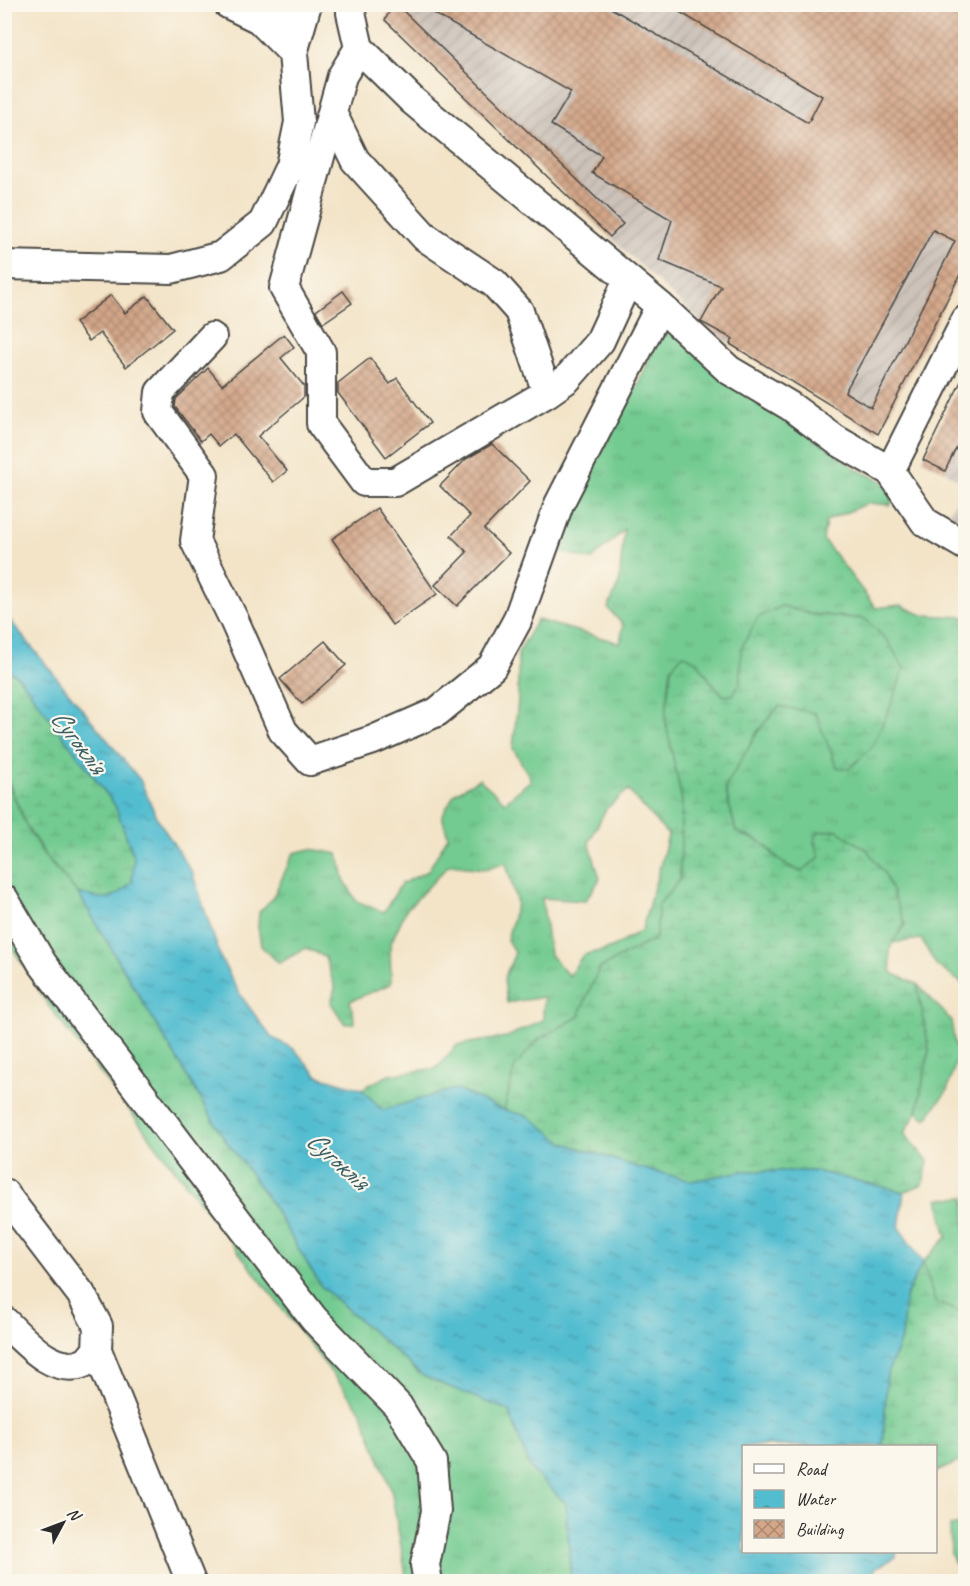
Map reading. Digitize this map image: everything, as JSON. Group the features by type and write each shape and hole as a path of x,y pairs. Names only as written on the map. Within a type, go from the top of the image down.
{"street":[{"path":"228,4 260,19 293,53"},
{"path":"4,265 171,269 221,256 263,224 290,166 299,122 293,53 280,4"},
{"path":"293,53 307,4"},
{"path":"351,4 359,48 413,101 660,306 729,370 790,406 836,440 890,471 925,522 966,546"},
{"path":"359,48 342,76 284,288 321,352 321,424 364,482 395,482 567,379 600,341 628,280"},
{"path":"332,113 355,160 426,237 494,283 519,311 547,393"},
{"path":"212,337 160,392 158,412 204,476 195,541 234,620 283,731 310,761 373,740 437,712 492,667 517,621 559,504 660,306"},
{"path":"890,471 966,320"},
{"path":"4,899 42,963 241,1225 314,1318 398,1406 432,1462 436,1512 425,1565 428,1581"},
{"path":"4,1193 81,1294 98,1326 97,1350 191,1581"},
{"path":"4,1321 40,1354 65,1366 85,1363 97,1350"}],"shaded area":[{"path":"393,4 965,5 965,263 878,434 730,344 701,322 385,20"},
{"path":"965,371 965,485 945,471 923,460"},
{"path":"965,486 965,532 945,518"}],"green space":[{"path":"670,331 858,470 882,481 893,494 891,505 868,503 826,521 823,540 876,608 901,605 922,615 965,617 965,985 937,966 921,939 892,943 905,924 868,851 837,830 818,832 814,842 820,857 801,872 784,864 761,842 736,832 725,787 758,731 779,706 815,713 865,619 810,614 782,606 758,618 741,649 740,683 734,695 724,696 711,682 698,662 665,718 682,800 680,880 659,904 656,938 599,969 578,1017 539,1039 516,1066 504,1110 455,1089 383,1110 361,1089 389,1075 437,1068 457,1045 507,1037 543,1020 544,997 507,1003 504,979 515,953 507,940 517,903 506,863 485,869 449,865 406,910 390,945 391,984 350,1001 355,1023 345,1024 331,1003 335,988 325,957 306,948 279,963 261,946 258,927 259,912 272,899 294,853 311,849 338,854 344,879 356,901 384,912 401,884 428,871 448,836 442,816 455,793 479,779 505,802 531,780 513,748 518,700 518,653 537,620 620,643 623,625 608,608 619,584 624,530 591,560 563,552 573,506 642,376 658,339","holes":["628,790 668,835 642,930 612,948 583,955 569,976 550,955 542,898 585,901 600,879 589,842 606,809"]},
{"path":"782,606 810,614 865,619 888,641 904,669 890,708 872,747 849,769 837,767 815,713 779,706 758,731 725,788 736,832 761,842 784,864 801,872 820,857 814,842 818,832 837,830 868,851 885,874 905,924 891,947 892,973 917,984 929,1050 917,1112 904,1134 928,1161 923,1184 904,1192 815,1171 744,1171 692,1181 637,1167 564,1143 528,1117 504,1110 515,1066 539,1039 578,1017 599,969 656,938 659,904 680,880 682,800 665,719 671,668 683,654 698,662 711,682 724,696 733,695 740,683 741,649 758,617"},
{"path":"4,668 19,677 115,805 134,857 132,882 121,893 103,900 78,893 46,857 26,825 5,774"},
{"path":"4,774 26,825 45,857 78,893 224,1138 266,1195 321,1286 423,1376 509,1411 530,1468 566,1503 571,1581 407,1581 391,1489 361,1411 48,1005 5,936"},
{"path":"917,984 951,1020 957,1058 947,1091 926,1119 917,1112 929,1050"},
{"path":"965,1197 965,1314 935,1302 923,1262 947,1237 938,1199"},
{"path":"923,1262 935,1302 965,1314 965,1459 937,1472 937,1445 883,1445 887,1374 902,1337 905,1298"},
{"path":"965,1523 965,1581 962,1581 951,1554 950,1526"}],"water":[{"name":"Сугоклія","path":"4,613 140,780 158,820 192,872 221,959 241,996 271,1037 294,1049 318,1076 361,1089 383,1110 455,1089 504,1110 528,1116 564,1143 637,1167 692,1181 744,1171 815,1171 904,1192 899,1228 923,1262 905,1298 902,1337 887,1374 883,1445 742,1445 742,1553 896,1553 896,1557 875,1568 873,1581 571,1581 566,1503 530,1468 509,1411 423,1376 321,1286 266,1195 224,1138 78,893 102,898 113,897 132,882 134,857 115,805 19,677 5,668"}],"building":[{"path":"393,4 396,4 623,224 610,237 385,20"},
{"path":"417,4 604,4 808,123 822,96 666,4 966,4 966,263 878,434 730,344 733,339 701,322 721,286 659,260 672,220 592,173 602,156 551,125 571,92","holes":["933,230 955,241 871,408 845,392"]},
{"path":"343,291 352,303 323,323 316,311"},
{"path":"111,295 125,313 147,296 173,329 126,367 100,333 89,341 75,323"},
{"path":"284,334 294,347 281,358 304,386 304,397 258,436 287,471 273,482 234,434 219,446 209,434 201,441 175,407 176,399 208,368 222,385"},
{"path":"370,358 390,384 397,378 430,423 386,457 338,393 338,383"},
{"path":"966,371 966,427 945,471 923,460"},
{"path":"492,444 530,481 484,529 509,553 457,606 435,585 467,552 451,536 470,516 440,486 466,459"},
{"path":"377,508 437,594 392,625 332,539"},
{"path":"325,641 346,665 302,704 280,679"}]}
